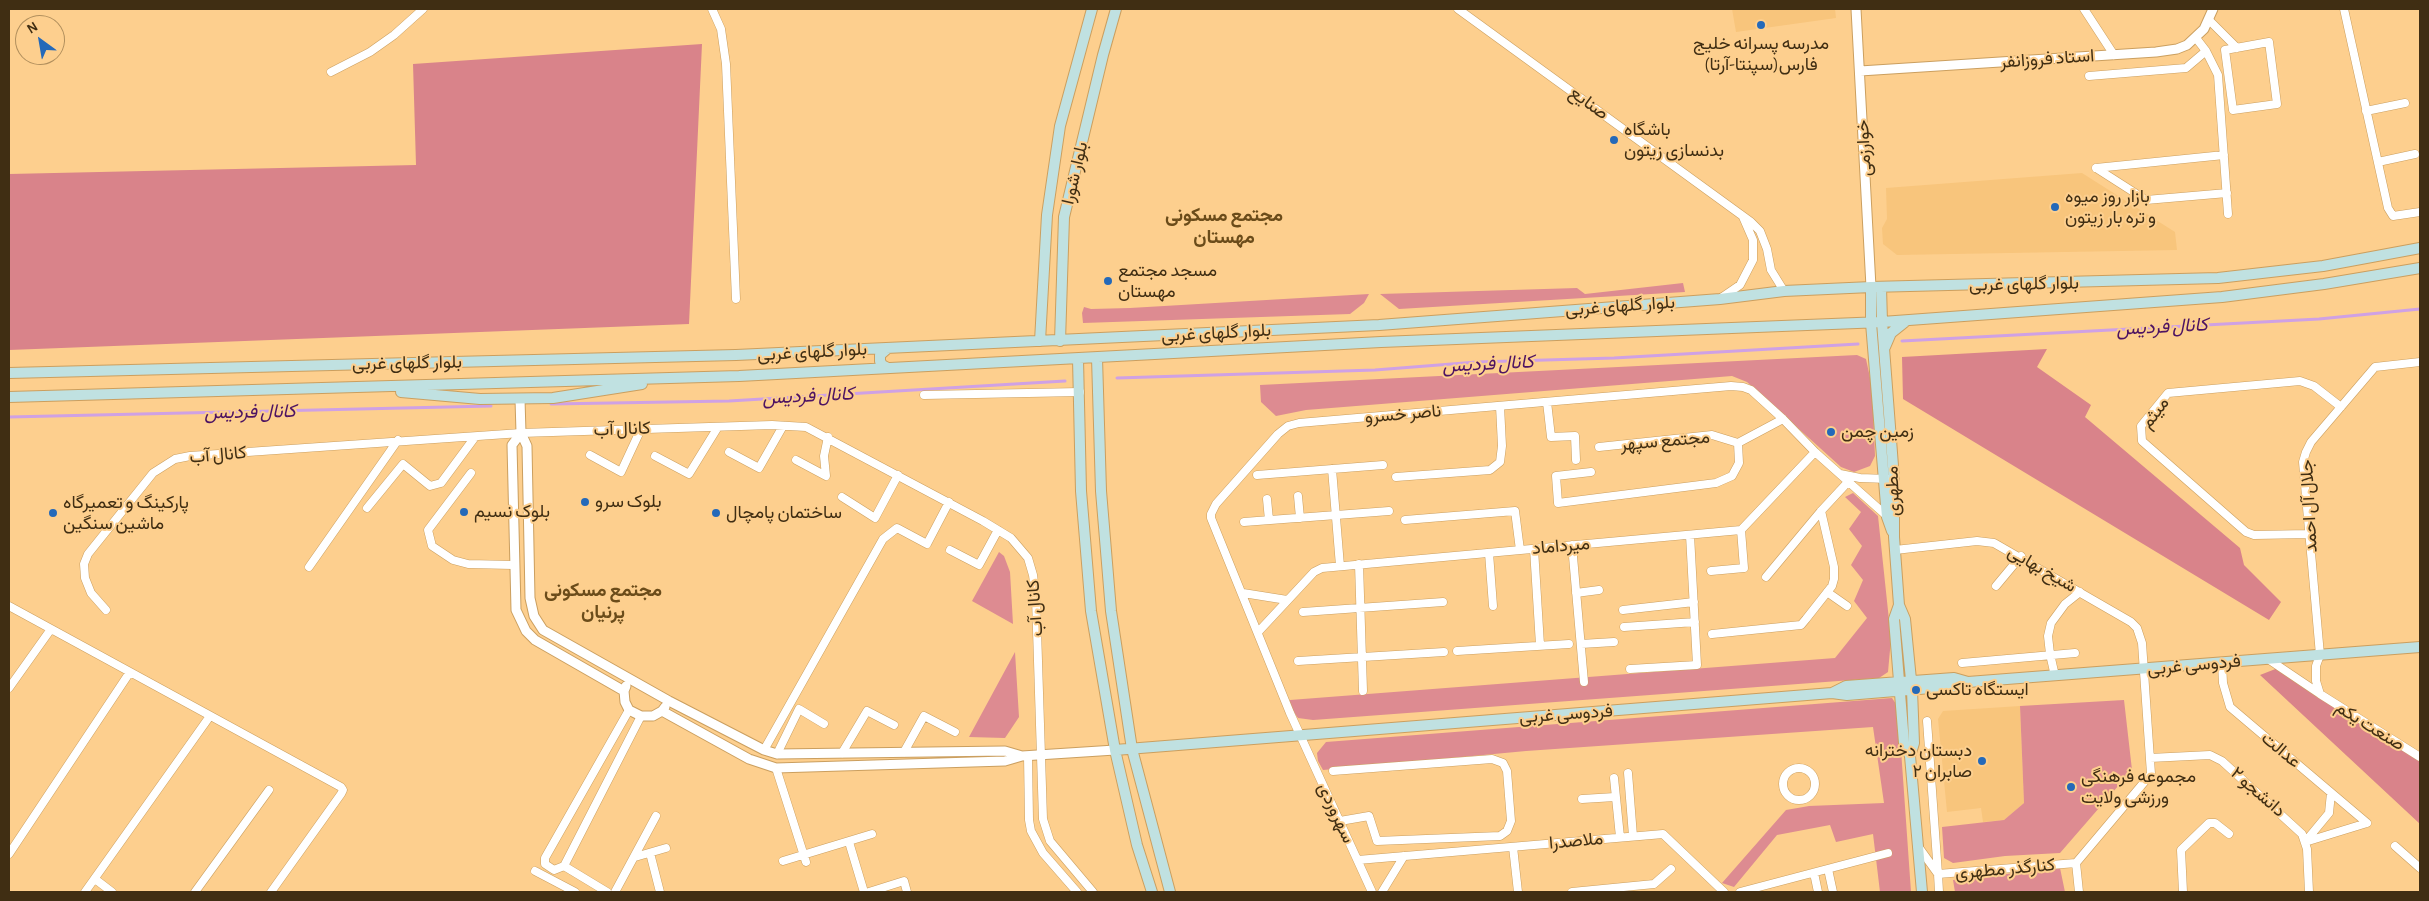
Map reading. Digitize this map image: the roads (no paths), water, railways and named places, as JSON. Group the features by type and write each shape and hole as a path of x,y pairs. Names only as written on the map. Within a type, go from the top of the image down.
{"main road":[{"name":"بلوار شورا","path":"1040,341 1047,215 1060,126 1092,9"},
{"name":"بلوار شورا","path":"1060,341 1064,217 1116,9"},
{"name":"بلوار گلهای غربی","path":"9,372 736,356 1379,325 1720,299 1784,291 2218,278 2323,266 2420,248"},
{"name":"بلوار گلهای غربی","path":"9,397 672,378 1078,359 1381,342 1906,321 2222,297 2324,284 2420,268"},
{"path":"1870,287 1876,322 1889,479"},
{"name":"مطهری","path":"1882,287 1876,322 1884,350 1891,517 1899,605 1905,619 1911,686 1914,743 1910,756"},
{"path":"1884,350 1891,333 1906,321"},
{"path":"1239,332 1247,340 1247,344 1242,349"},
{"path":"888,348 880,355 882,366 888,368"},
{"path":"1097,358 1105,546 1111,611 1132,749 1170,892"},
{"path":"1078,359 1081,491 1091,611 1115,750 1137,845 1152,892"},
{"path":"368,388 480,400 553,398 672,378"},
{"path":"1080,392 1084,387 1089,386 1094,387 1098,392"},
{"name":"مطهری","path":"1899,605 1894,619 1904,743 1910,756 1920,849 1922,892"},
{"name":"فردوسی غربی","path":"1115,750 1832,693 1847,695 1911,686 1955,686 1968,682 2420,647"}],"street":[{"path":"332,72 370,52 394,35 423,9"},
{"path":"712,9 720,30 726,64 736,299"},
{"name":"صنایع","path":"1458,9 1743,216 1760,231 1767,249 1771,270 1784,291"},
{"name":"خوارزمی","path":"1856,9 1870,287"},
{"path":"2084,9 2114,55"},
{"name":"استاد فروزانفر","path":"1860,71 2114,55 2178,49 2196,38 2209,20 2213,9"},
{"path":"2344,9 2388,208 2393,216 2420,212"},
{"path":"2209,20 2238,48"},
{"path":"2196,38 2206,51 2218,75 2228,214"},
{"path":"2269,42 2277,104 2232,110 2225,50 2238,48 2269,42"},
{"path":"2089,76 2186,68 2206,51"},
{"path":"2366,111 2405,103"},
{"path":"2378,162 2415,154"},
{"path":"2224,156 2096,168 2146,200 2227,193"},
{"path":"1720,299 1740,285 1753,260 1753,240 1743,216"},
{"name":"جلال آل احمد","path":"2320,655 2303,462 2311,442 2375,367 2420,362"},
{"name":"میثم","path":"2309,534 2254,535 2246,532 2142,441 2141,426 2168,393 2300,381 2314,386 2341,407"},
{"name":"ناصر خسرو","path":"1300,734 1213,523 1211,514 1222,497 1278,434 1288,426 1299,423 1731,386 1743,387 1751,390 1838,474 1891,517"},
{"path":"924,395 1080,392"},
{"path":"520,398 520,433 527,446 530,598 534,616 543,630 668,701 764,750 776,754 1005,751 1025,756"},
{"path":"1547,402 1551,437 1575,436 1576,460"},
{"path":"1396,477 1490,470 1500,462 1502,446 1500,406"},
{"path":"1590,472 1556,476 1558,503 1716,483 1732,476 1739,463 1738,443 1783,419"},
{"path":"729,452 759,468 783,426"},
{"name":"کانال آب","path":"106,610 91,593 85,578 84,564 94,546 153,473 162,466 190,456 520,433 806,426 998,530 1011,538 1028,558 1034,575 1046,830 1050,841 1093,892"},
{"path":"655,456 689,474 718,427"},
{"path":"590,455 621,472 642,429"},
{"path":"520,433 512,445 513,565 516,610 530,635 545,648 624,691"},
{"name":"مجتمع سپهر","path":"1599,447 1712,434 1738,443"},
{"path":"367,508 403,464 430,486 441,483 474,437"},
{"path":"796,460 826,476 824,456 828,437"},
{"path":"309,567 398,440"},
{"path":"1711,571 1744,568 1742,530 1815,452"},
{"path":"1257,474 1383,465"},
{"path":"1332,469 1340,566"},
{"path":"471,473 428,530 432,546 453,560 468,564 513,565"},
{"path":"1838,474 1856,478 1889,479"},
{"path":"842,497 875,518 898,475"},
{"path":"1766,576 1821,510 1848,483"},
{"path":"1298,496 1300,518"},
{"path":"1268,499 1269,520"},
{"path":"764,750 883,539 897,528 926,544 949,502"},
{"path":"1712,634 1801,625 1832,586 1834,567 1821,510"},
{"path":"1244,522 1389,511"},
{"path":"1405,520 1515,511 1520,550"},
{"path":"950,550 979,565 998,530"},
{"name":"میرداماد","path":"1259,631 1314,572 1322,568 1742,530"},
{"path":"1630,668 1697,665 1690,535"},
{"name":"شیخ بهایی","path":"1895,550 1977,541 1994,543 2021,556 2138,628 2142,643 2151,774 2076,863"},
{"path":"1572,545 1584,682"},
{"path":"1534,549 1540,646"},
{"path":"1489,552 1493,606"},
{"path":"1996,586 2021,556"},
{"path":"1359,564 1363,691"},
{"path":"1576,593 1599,590"},
{"path":"1827,592 1847,606"},
{"path":"2055,676 2048,636 2051,623 2065,604 2080,592"},
{"path":"1243,593 1287,600"},
{"path":"1303,612 1443,602"},
{"path":"1623,610 1694,602"},
{"path":"9,606 343,790 271,892"},
{"path":"1624,627 1695,622"},
{"path":"9,688 51,629"},
{"path":"1581,644 1614,642"},
{"path":"1457,651 1569,644"},
{"path":"1298,660 1444,652"},
{"path":"1962,663 2075,653"},
{"name":"صنعت یکم","path":"2320,655 2316,666 2316,681 2320,694"},
{"name":"صنعت یکم","path":"2268,659 2320,694 2420,756"},
{"name":"عدالت","path":"2222,662 2223,682 2230,707 2367,823 2305,842"},
{"path":"9,854 130,672"},
{"path":"608,892 561,868 549,867 545,864 545,858 629,710 624,691 630,679"},
{"path":"629,710 641,716 652,716 662,711 668,701"},
{"path":"776,754 799,709 824,724"},
{"path":"662,711 749,759 776,768 1006,761 1025,756 1115,750"},
{"path":"842,753 867,711 894,725"},
{"path":"85,892 210,716"},
{"path":"553,880 641,716"},
{"path":"904,752 924,716 955,732"},
{"name":"کنارگذر مطهری","path":"1927,721 1938,874 2076,863"},
{"name":"سهروردی","path":"1300,734 1372,892"},
{"name":"دانشجو ۲","path":"2150,758 2210,755 2222,761 2294,824 2302,834 2305,842 2309,892"},
{"path":"1025,756 1031,831 1042,853 1077,892"},
{"path":"1333,771 1492,759 1503,763 1507,771 1511,821 1507,831 1500,836 1377,841 1369,816 1340,821"},
{"path":"776,768 805,858"},
{"path":"1803,768 1812,775 1815,786 1810,796 1799,801 1793,800 1785,793 1783,779 1789,771 1803,768"},
{"path":"1628,773 1633,836"},
{"path":"1614,778 1620,838"},
{"path":"195,892 269,790"},
{"path":"2305,842 2329,813 2331,793"},
{"path":"1582,799 1616,798"},
{"path":"614,892 656,816"},
{"path":"2183,892 2181,850 2209,823 2215,823 2229,834"},
{"path":"783,861 805,858 872,834"},
{"name":"ملاصدرا","path":"1358,860 1663,834 1724,892"},
{"path":"849,842 864,892"},
{"path":"1510,892 1518,890 1513,846"},
{"path":"2395,846 2420,868"},
{"path":"635,857 666,848"},
{"path":"1920,849 1938,874 1939,892"},
{"path":"650,853 660,892"},
{"path":"1740,892 1888,853"},
{"path":"1382,892 1404,856"},
{"path":"2076,863 2079,892"},
{"path":"1572,892 1654,884 1671,869"},
{"path":"1828,869 1833,892"},
{"path":"535,871 575,892"},
{"path":"1814,872 1818,892"},
{"path":"94,879 112,892"},
{"path":"869,892 904,881 907,892"}],"waterway":[{"name":"کانال فردیس","path":"1902,341 2319,319 2420,309"},
{"name":"کانال فردیس","path":"1117,378 1375,370 1477,362 1614,358 1858,344"},
{"name":"کانال فردیس","path":"551,404 729,401 1065,381"},
{"name":"کانال فردیس","path":"9,417 491,406"}],"place":[{"name":"مدرسه پسرانه خلیج فارس(سپنتا-آرتا)","path":"1761,25"},
{"name":"باشگاه بدنسازی زیتون","path":"1614,140"},
{"name":"بازار روز میوه و تره بار زیتون","path":"2055,207"},
{"name":"مسجد مجتمع مهستان","path":"1108,281"},
{"name":"زمین چمن","path":"1831,432"},
{"name":"بلوک سرو","path":"585,502"},
{"name":"بلوک نسیم","path":"464,512"},
{"name":"پارکینگ و تعمیرگاه ماشین سنگین","path":"53,513"},
{"name":"ساختمان پامچال","path":"716,513"},
{"name":"ایستگاه تاکسی","path":"1916,690"},
{"name":"دبستان دخترانه صابران ۲","path":"1982,761"},
{"name":"مجموعه فرهنگی ورزشی ولایت","path":"2071,787"}],"district":[{"name":"مجتمع مسکونی مهستان","path":"1224,226"},
{"name":"مجتمع مسکونی پرنیان","path":"603,601"}]}
